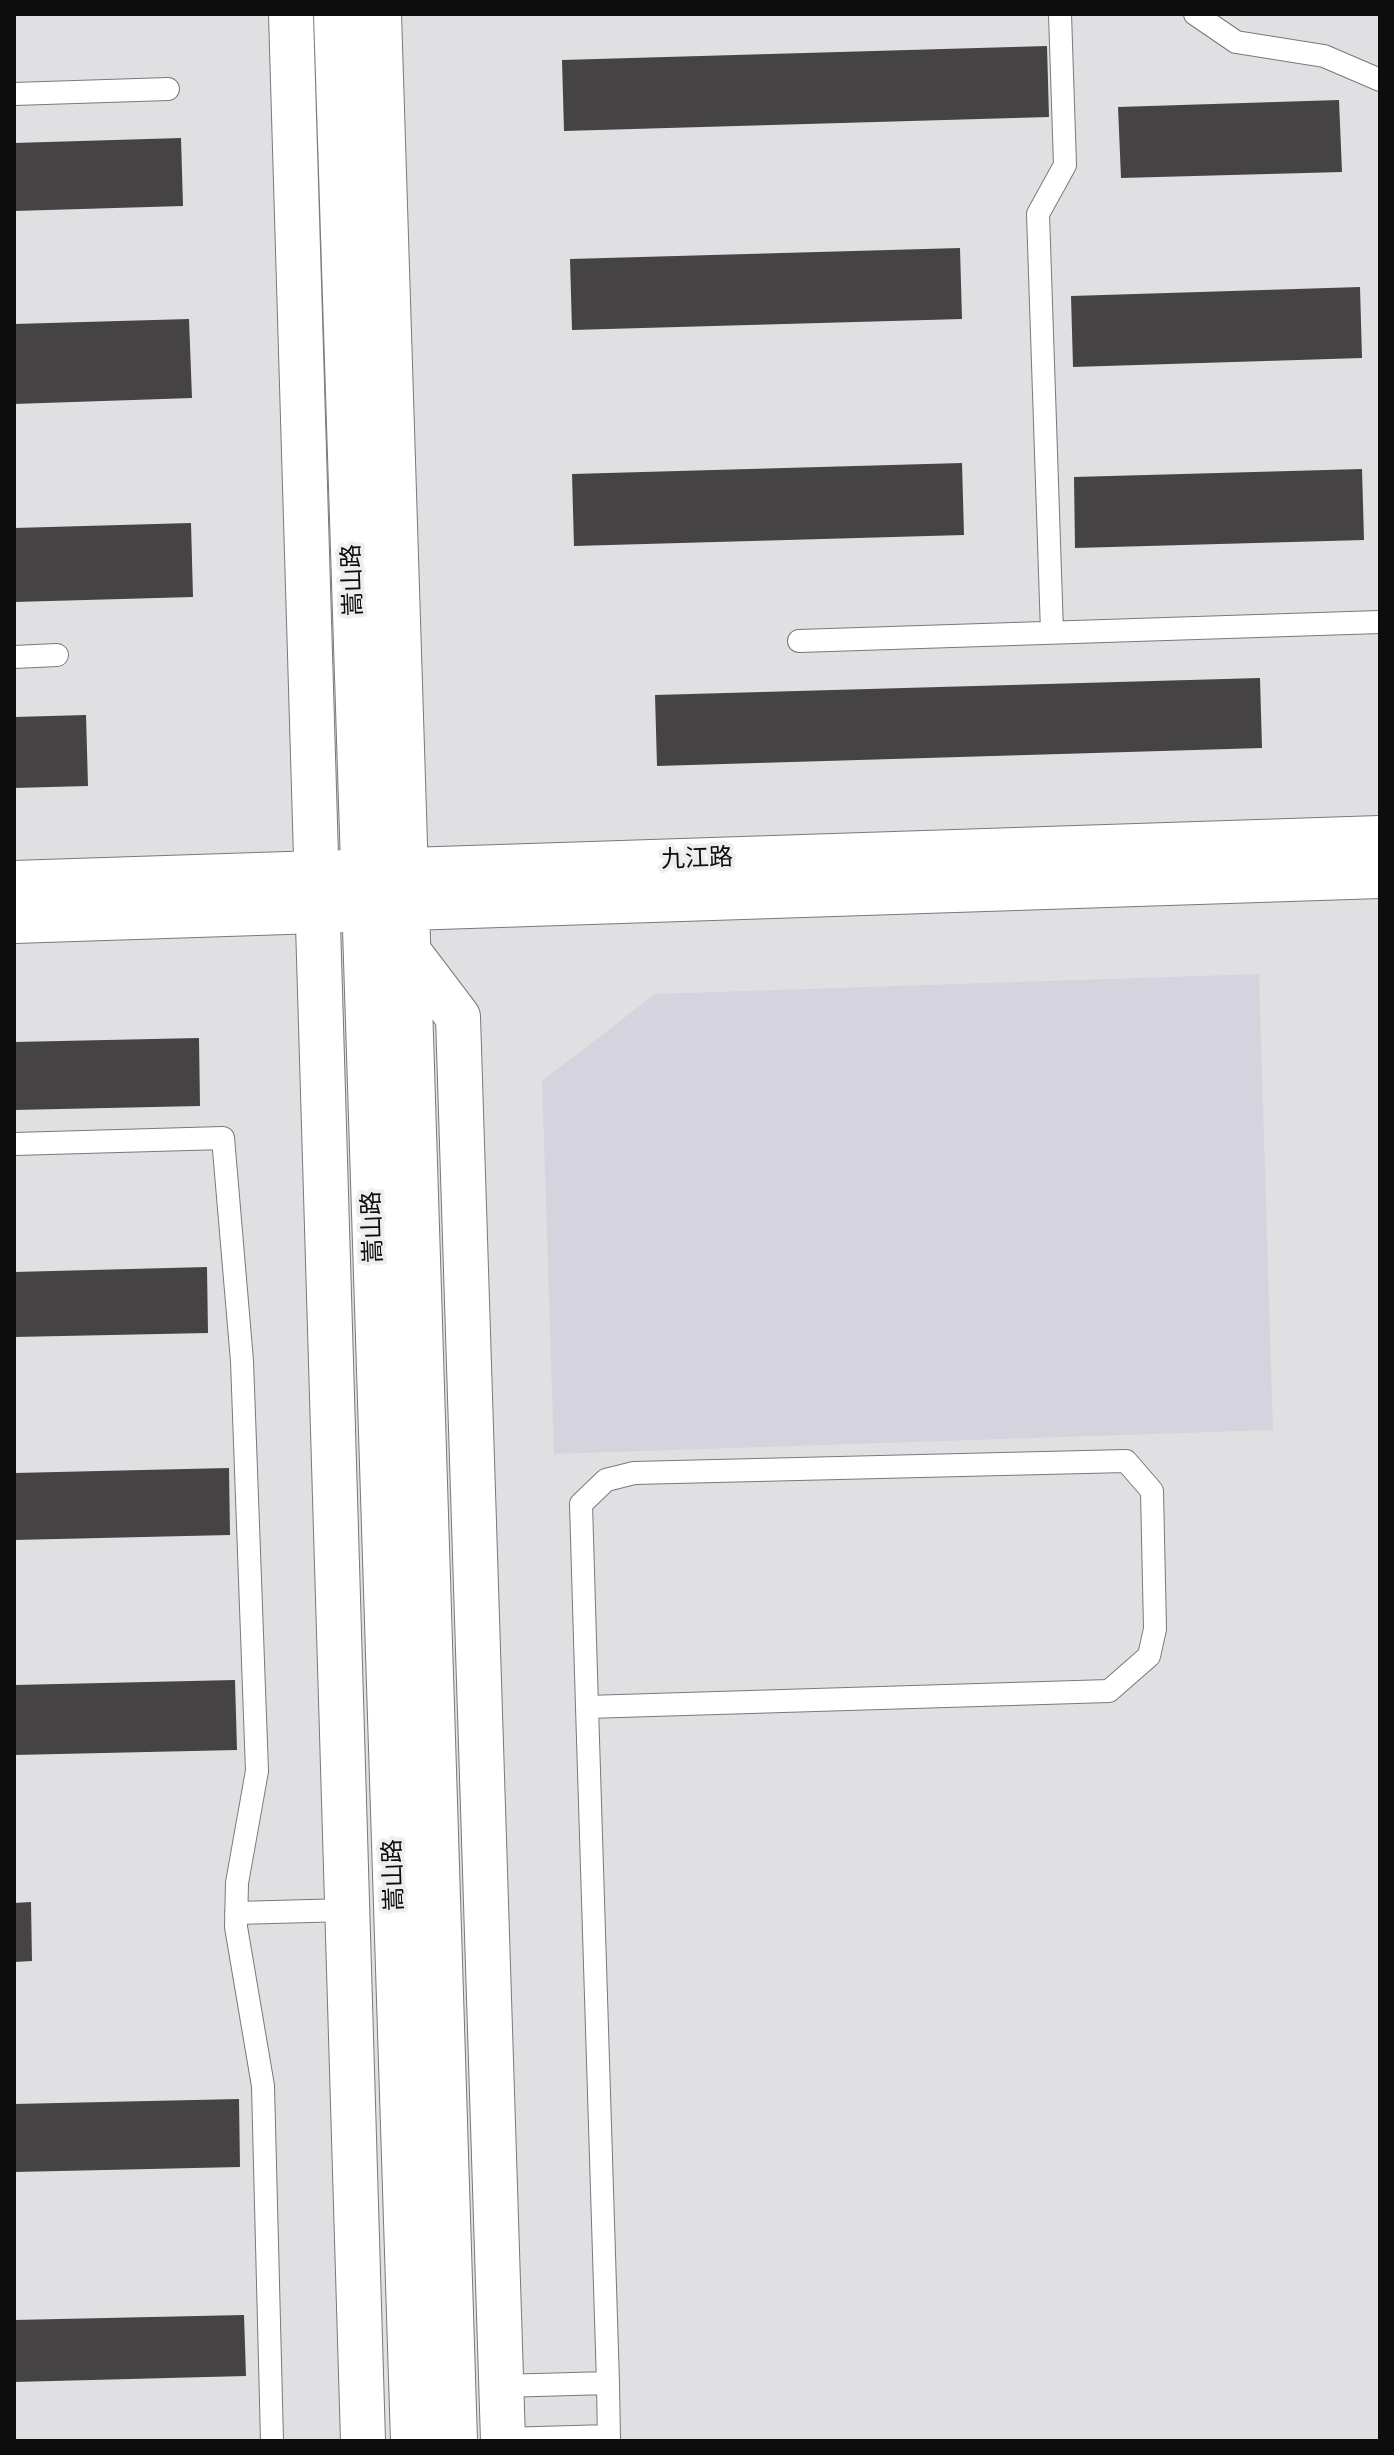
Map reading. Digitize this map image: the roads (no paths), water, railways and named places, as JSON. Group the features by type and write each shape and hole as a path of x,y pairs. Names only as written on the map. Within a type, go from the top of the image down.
{"street":[{"path":"291,14 363,2441"},
{"name":"嵩山路","path":"336,14 413,2441"},
{"name":"嵩山路","path":"379,14 455,2441"},
{"name":"九江路","path":"14,883 364,891 1380,838"},
{"name":"九江路","path":"406,889 1380,876"},
{"name":"九江路","path":"14,921 317,892"},
{"path":"408,951 458,1017 503,2440"}],"lane":[{"path":"1052,632 1038,214 1065,165 1060,14"},
{"path":"1195,14 1236,42 1324,56 1380,80"},
{"path":"14,94 168,89"},
{"path":"799,641 1380,622"},
{"path":"14,657 57,655"},
{"path":"14,1144 223,1138 242,1361 257,1771 237,1883 236,1913 263,2086 272,2441"},
{"path":"503,2440 609,2438 608,2383 587,1707 581,1504 606,1480 634,1473 1126,1461 1152,1491 1155,1629 1149,1656 1109,1691 587,1707"},
{"path":"236,1913 347,1910"},
{"path":"501,2386 608,2383"}]}
